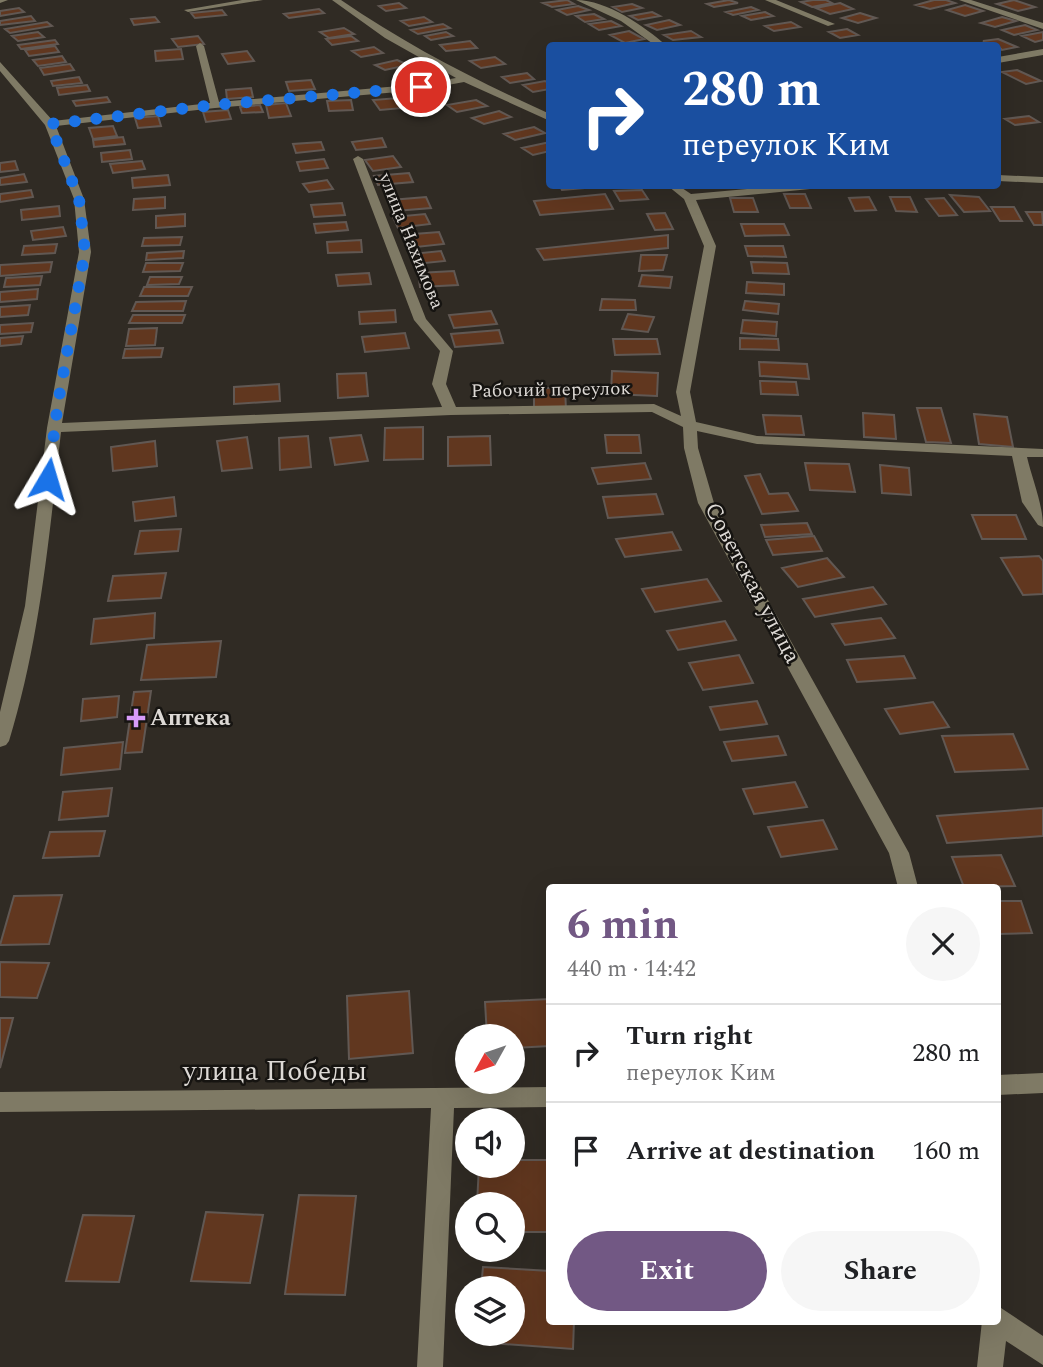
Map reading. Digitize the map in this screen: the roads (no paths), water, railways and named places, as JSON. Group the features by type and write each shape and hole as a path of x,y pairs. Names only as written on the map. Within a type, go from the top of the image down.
{"street":[{"path":"188,10 259,0"},
{"path":"336,0 388,36 465,79 546,116"},
{"path":"580,0 624,19 657,42"},
{"path":"769,0 831,24"},
{"path":"963,0 1043,26"},
{"path":"200,46 215,105"},
{"path":"1001,59 1043,52"},
{"path":"0,65 50,124 79,199 85,252 54,428 33,606 16,689 0,741"},
{"path":"50,124 215,105 421,87 465,79"},
{"name":"улица Нахимова","path":"358,159 421,320 447,351 439,384 451,411"},
{"path":"1001,178 1043,180"},
{"path":"677,189 689,197 777,189"},
{"name":"Советская улица","path":"689,197 710,246 683,391 690,425 691,448 706,503 898,853 907,884"},
{"name":"Рабочий переулок","path":"54,428 451,411 654,408 690,425 757,440 1043,453"},
{"path":"1017,450 1030,502 1043,522"},
{"path":"1001,1085 1043,1083"},
{"name":"улица Победы","path":"0,1102 546,1097"},
{"path":"430,1367 443,1100"},
{"path":"1001,1323 1043,1352"},
{"path":"989,1367 995,1325"}],"place":[{"name":"Аптека","path":"136,718"}]}
